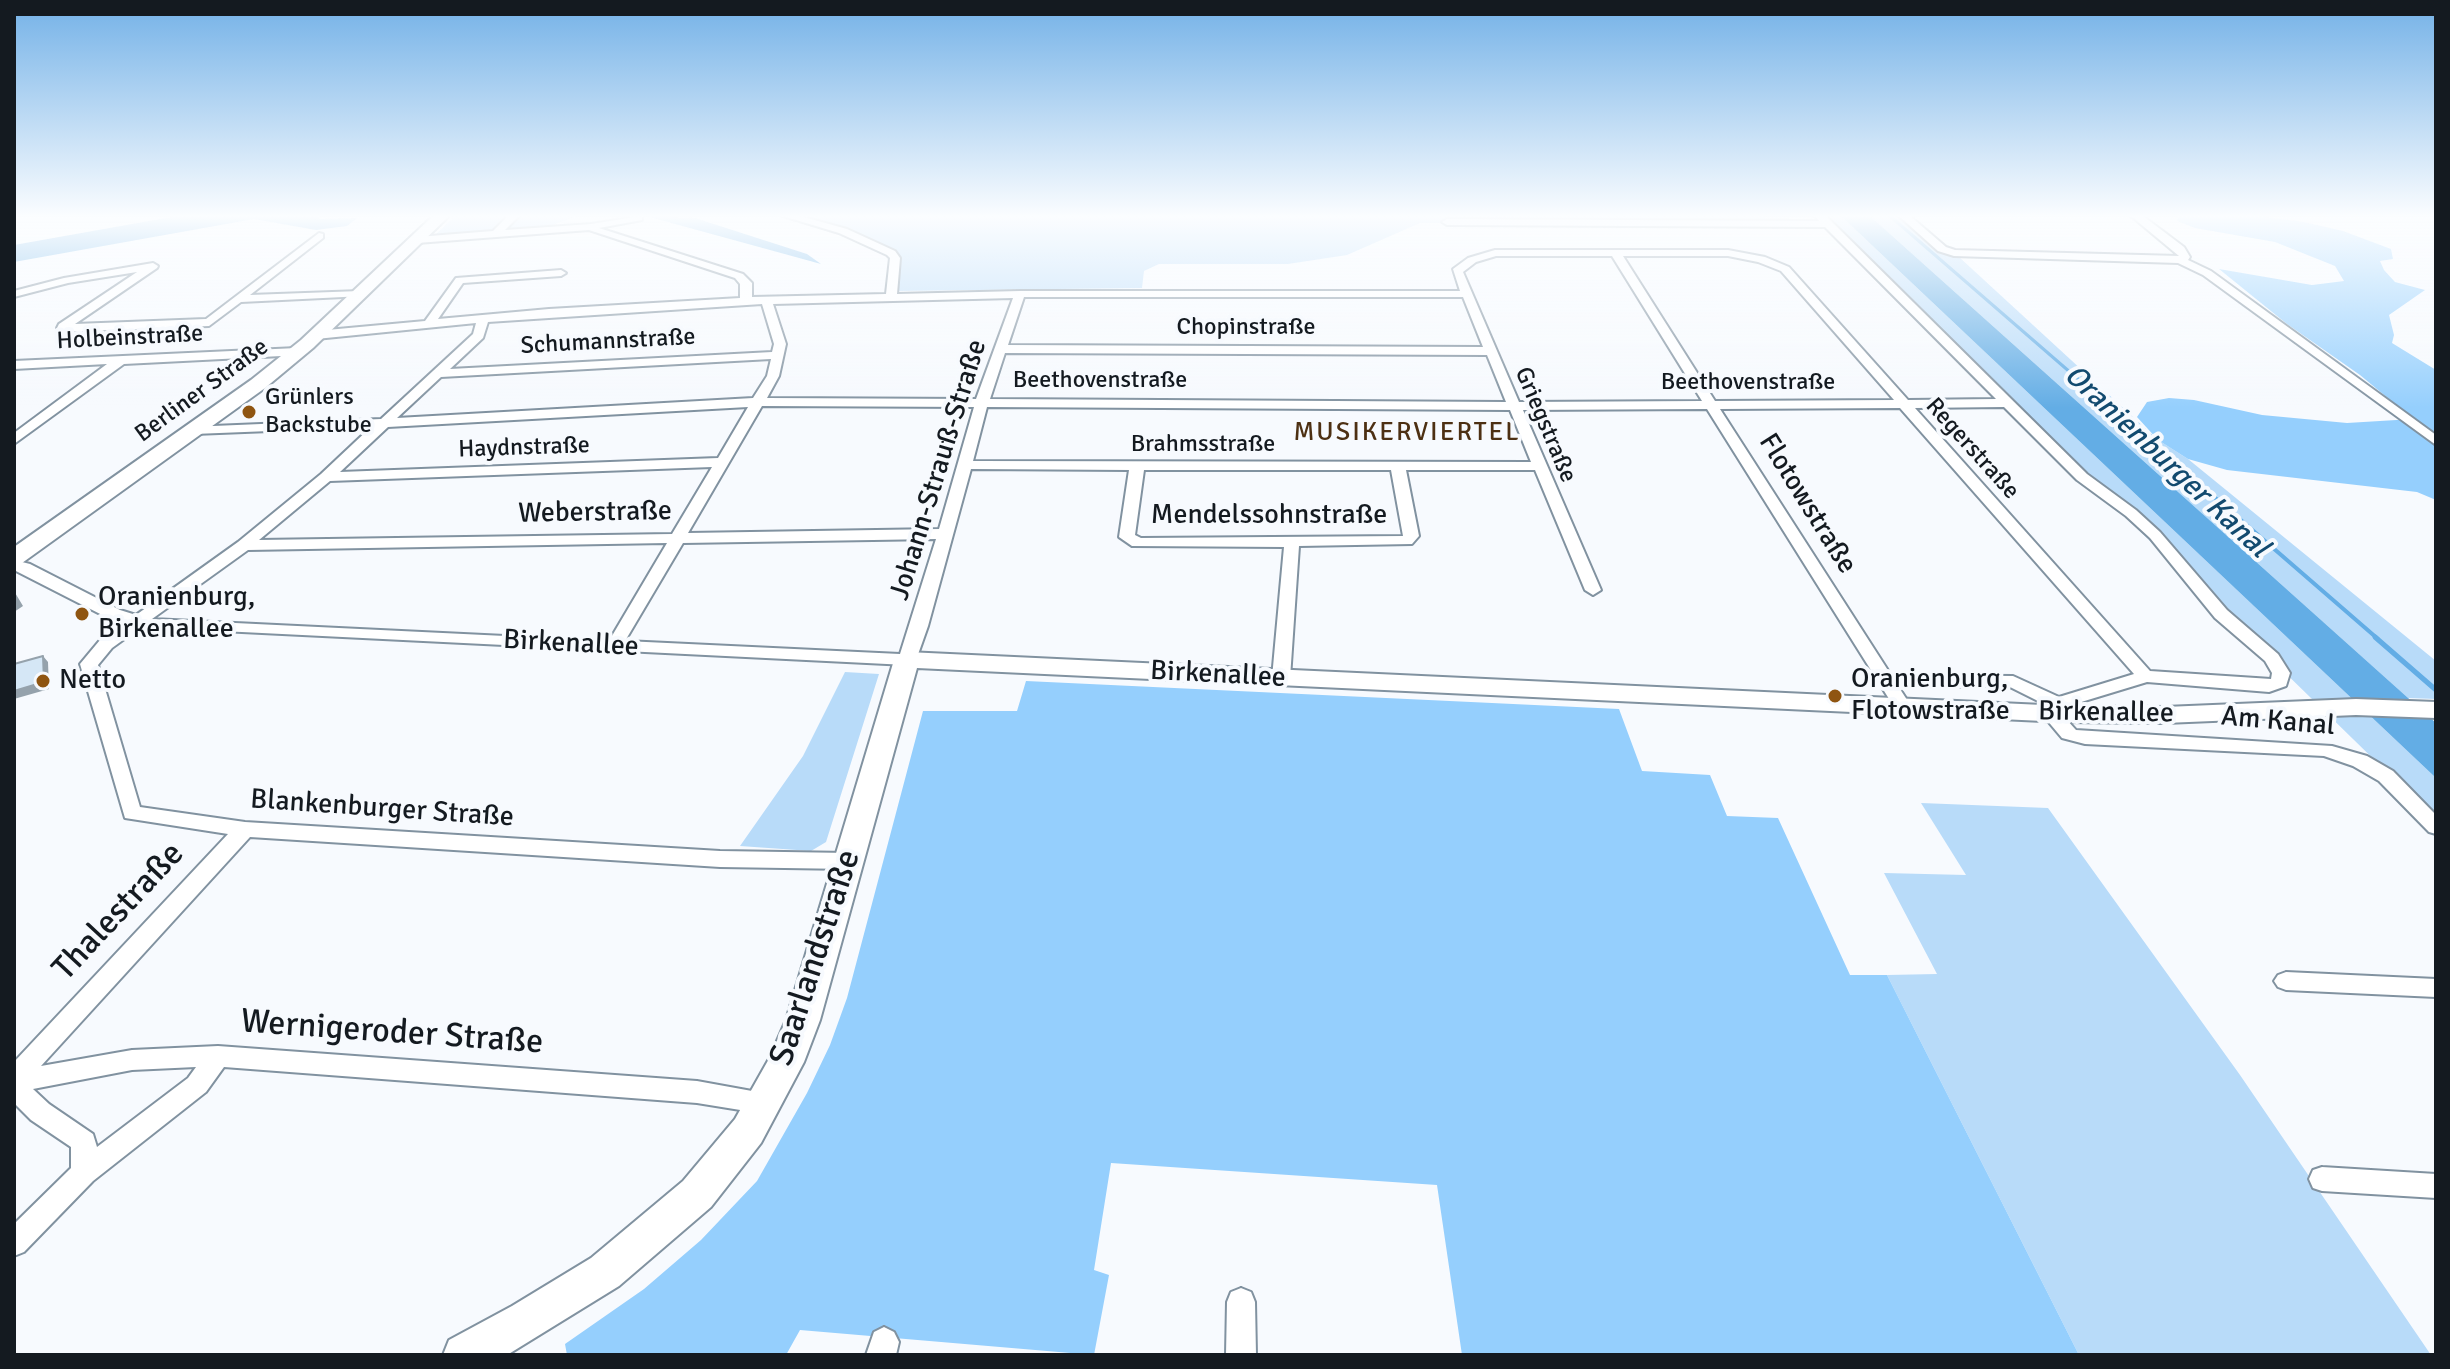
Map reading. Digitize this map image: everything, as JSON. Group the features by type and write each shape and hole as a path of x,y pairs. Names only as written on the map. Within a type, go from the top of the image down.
{"street":[{"path":"14,294 69,280"},
{"path":"133,280 63,328 209,322 263,280"},
{"name":"Berliner Straße","path":"14,558 194,430 297,352 375,280"},
{"path":"428,325 462,280"},
{"path":"743,280 746,283 746,301"},
{"path":"891,297 893,280"},
{"name":"Griegstraße","path":"1460,280 1593,590"},
{"name":"Flotowstraße","path":"1633,280 1902,706"},
{"name":"Regerstraße","path":"1795,280 2145,676"},
{"path":"1883,280 2082,477 2155,535 2190,573 2210,602 2272,658 2281,673 2280,682 2269,686 2145,676 2057,710"},
{"path":"2216,280 2436,441"},
{"path":"239,299 360,294"},
{"path":"316,335 483,318 746,301 1020,294 1466,294"},
{"name":"Johann-Strauß-Straße","path":"907,660 982,402 1020,294"},
{"path":"614,646 761,402 773,376 780,344 767,309 768,301"},
{"path":"138,621 244,545 326,477 442,373 479,335 483,318"},
{"name":"Chopinstraße","path":"1002,349 1489,351"},
{"name":"Holbeinstraße","path":"14,365 297,352"},
{"name":"Schumannstraße","path":"442,373 777,355"},
{"path":"14,440 120,361"},
{"name":"Beethovenstraße","path":"194,430 761,402 1514,406 2006,403"},
{"name":"Haydnstraße","path":"326,477 724,462"},
{"name":"Brahmsstraße","path":"965,465 1538,466"},
{"name":"Mendelssohnstraße","path":"1137,466 1127,537 1138,543 1407,541 1411,536 1398,468"},
{"name":"Weberstraße","path":"244,545 946,534"},
{"path":"1281,678 1292,543"},
{"name":"Birkenallee","path":"14,565 24,567 114,614 182,627 1902,706 2165,715 2356,707 2436,710"},
{"name":"Blankenburger Straße","path":"138,621 106,644 89,664 132,813 245,829 720,859 849,861"},
{"name":"Saarlandstraße","path":"464,1355 605,1272 697,1194 735,1151 765,1103 803,1020 907,660"},
{"name":"Am Kanal","path":"1887,680 2013,682 2057,710 2069,734 2085,738 2325,750 2360,761 2386,776 2436,827"},
{"name":"Thalestraße","path":"14,1083 245,829"},
{"path":"2286,981 2436,988"},
{"path":"14,1243 84,1173 197,1085 218,1056"},
{"name":"Wernigeroder Straße","path":"14,1083 132,1060 218,1056 697,1092 765,1103"},
{"path":"14,1083 40,1112 84,1142 84,1173"},
{"path":"2322,1179 2436,1186"},
{"path":"1241,1302 1241,1355"}],"shaded area":[{"path":"897,280 1143,280 1142,288 896,291"},
{"path":"1882,280 1909,280 2436,778 2436,820"},
{"path":"1909,280 1941,280 2436,723 2436,778"},
{"path":"1941,280 1984,280 2158,440 2188,459 2436,661 2436,699 2408,698"},
{"path":"2232,280 2282,280 2312,285 2393,280 2425,290 2389,315 2394,335 2392,343 2436,370 2436,500 2417,492 2227,470 2188,459 2158,440 2137,417 2147,402 2169,398 2194,400 2262,415 2347,423 2413,419 2360,375 2287,324"},
{"path":"845,672 879,674 826,842 811,851 740,846 803,756"},
{"path":"1026,681 1619,709 1642,771 1710,775 1727,816 1778,818 1850,975 1887,975 2079,1355 1462,1355 1437,1185 1111,1163 1094,1270 1109,1275 1094,1355 800,1330 786,1355 567,1355 565,1344 644,1289 701,1240 757,1181 807,1093 830,1045 847,998 923,711 1017,711"},
{"path":"1921,803 2048,808 2240,1075 2431,1355 2079,1355 1887,975 1937,974 1884,873 1966,875"}],"building":[{"path":"43,656 44,682 14,691 14,664"}],"waterway":[{"name":"Oranienburger Kanal","path":"1964,280 2101,399"},
{"name":"Oranienburger Kanal","path":"2099,397 2378,639"},
{"path":"2375,637 2436,690"}],"place":[{"name":"Grünlers Backstube","path":"249,412"},
{"name":"Oranienburg, Birkenallee","path":"82,614"},
{"name":"Netto","path":"43,681"},
{"name":"Oranienburg, Flotowstraße","path":"1835,696"}],"district":[{"name":"MUSIKERVIERTEL","path":"1407,433"}]}
